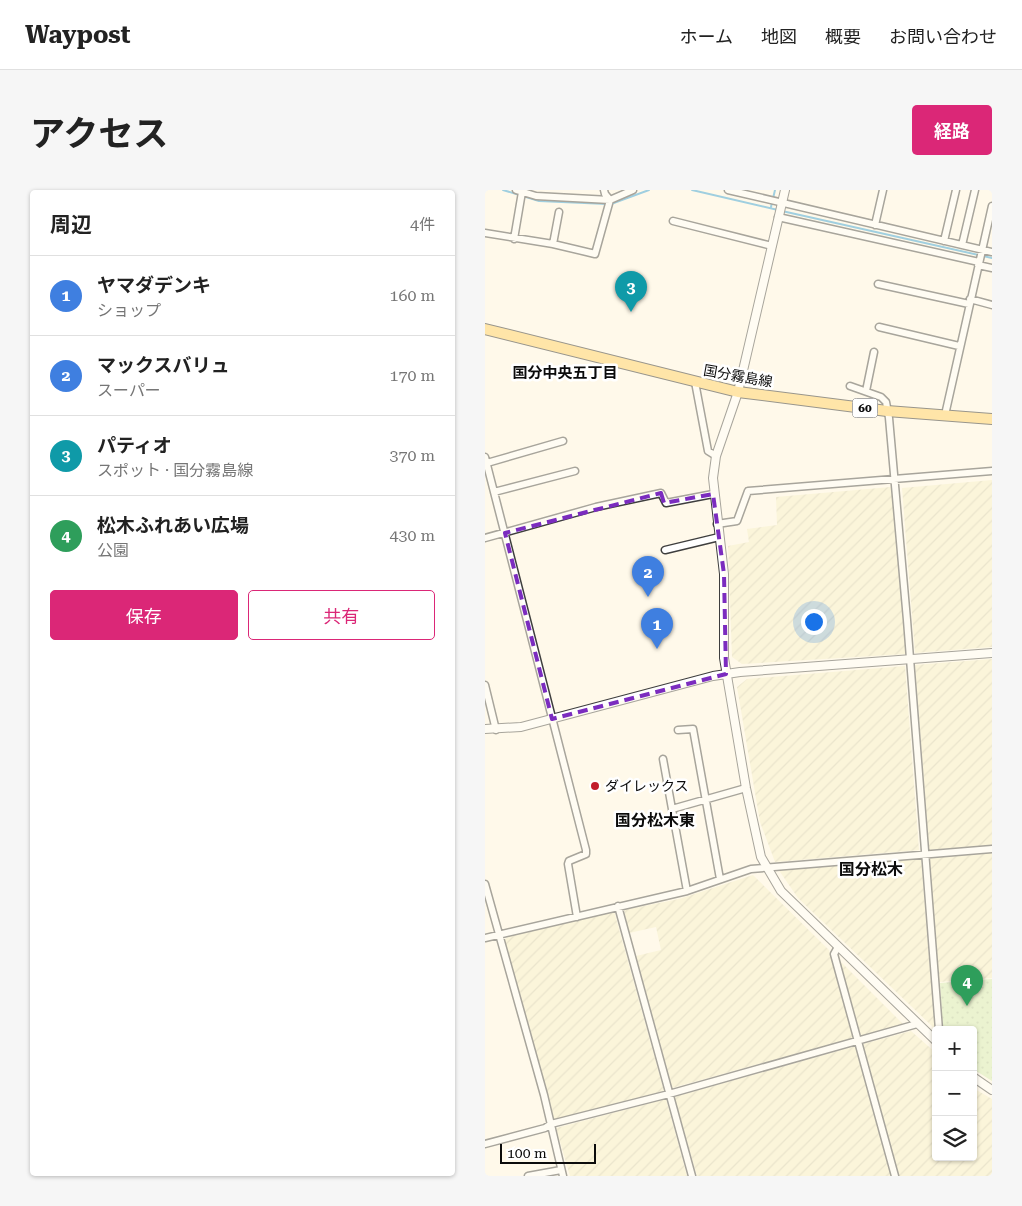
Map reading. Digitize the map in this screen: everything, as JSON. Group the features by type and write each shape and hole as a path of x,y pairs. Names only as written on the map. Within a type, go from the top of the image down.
{"main road":[{"name":"国分霧島線","path":"485,329 738,392 887,410 992,420"}],"street":[{"path":"485,233 553,244 595,254 610,203 604,190"},
{"path":"514,239 521,194 570,194 610,203 633,190"},
{"path":"728,190 992,252"},
{"path":"785,190 738,392 716,456 713,494 724,574 723,658 745,788 757,843 766,866 777,885 792,903 932,1038"},
{"path":"875,225 883,190"},
{"path":"944,241 956,190"},
{"path":"962,245 975,190"},
{"path":"945,415 992,206"},
{"path":"553,244 559,212"},
{"path":"779,215 979,262 992,268"},
{"path":"673,221 771,246"},
{"path":"879,284 992,305"},
{"path":"879,327 959,346"},
{"path":"866,392 874,352"},
{"path":"695,382 708,451 716,456"},
{"path":"850,386 881,397 886,402 939,1026"},
{"path":"563,441 486,460 586,850 586,854 569,861 567,864 577,917"},
{"path":"494,492 575,471"},
{"path":"717,524 737,521 749,491 992,471"},
{"path":"485,538 661,493 667,503 713,494"},
{"path":"665,550 719,538"},
{"path":"485,729 496,730 521,727 727,674 992,653"},
{"path":"485,685 487,703 496,730"},
{"path":"678,730 693,729 720,880"},
{"path":"663,759 687,891"},
{"path":"672,809 745,788"},
{"path":"485,938 687,891 766,866 992,849"},
{"path":"485,884 551,1124 562,1173 528,1176"},
{"path":"617,906 693,1176"},
{"path":"838,947 834,954 895,1176"},
{"path":"485,1144 545,1128 551,1124 669,1094 917,1024"},
{"path":"977,1080 992,1090"}],"highlighted area":[{"path":"661,493 664,503 713,494 724,574 726,674 552,719 505,533"}],"shaded area":[{"path":"992,480 992,647 915,653 902,488"},
{"path":"891,487 906,654 742,664 732,657 728,546 749,542 747,529 777,525 776,497"},
{"path":"992,659 992,845 929,850 915,665"},
{"path":"905,666 919,850 775,862 760,822 737,687 747,679"},
{"path":"992,852 992,978 939,982 929,857"},
{"path":"921,858 935,1026 932,1026 798,898 778,869"},
{"path":"753,875 829,950 853,1038 672,1088 636,956 661,950 656,927 629,933 624,910 679,899"},
{"path":"614,911 664,1091 554,1121 504,940 510,935"},
{"path":"838,959 904,1025 861,1036"},
{"path":"911,1031 932,1049 932,1161 977,1161 977,1090 992,1099 992,1176 899,1176 863,1044"},
{"path":"856,1046 892,1176 697,1176 674,1097"},
{"path":"666,1099 687,1176 570,1176 556,1128"}],"green space":[{"path":"992,979 992,1081 977,1072 977,1026 943,1026 940,983"}],"waterway":[{"path":"503,190 539,201 607,204"},
{"path":"611,204 649,190"},
{"path":"692,190 778,210"},
{"path":"771,207 775,190"},
{"path":"782,211 992,258"}],"place":[{"name":"パティオ","path":"631,312"},
{"name":"マックスバリュ","path":"648,597"},
{"name":"ヤマダデンキ","path":"657,649"},
{"name":"ダイレックス","path":"595,786"},
{"name":"松木ふれあい広場","path":"967,1006"}],"district":[{"name":"国分中央五丁目","path":"565,373"},
{"name":"国分松木東","path":"655,820"},
{"name":"国分松木","path":"871,869"}]}
